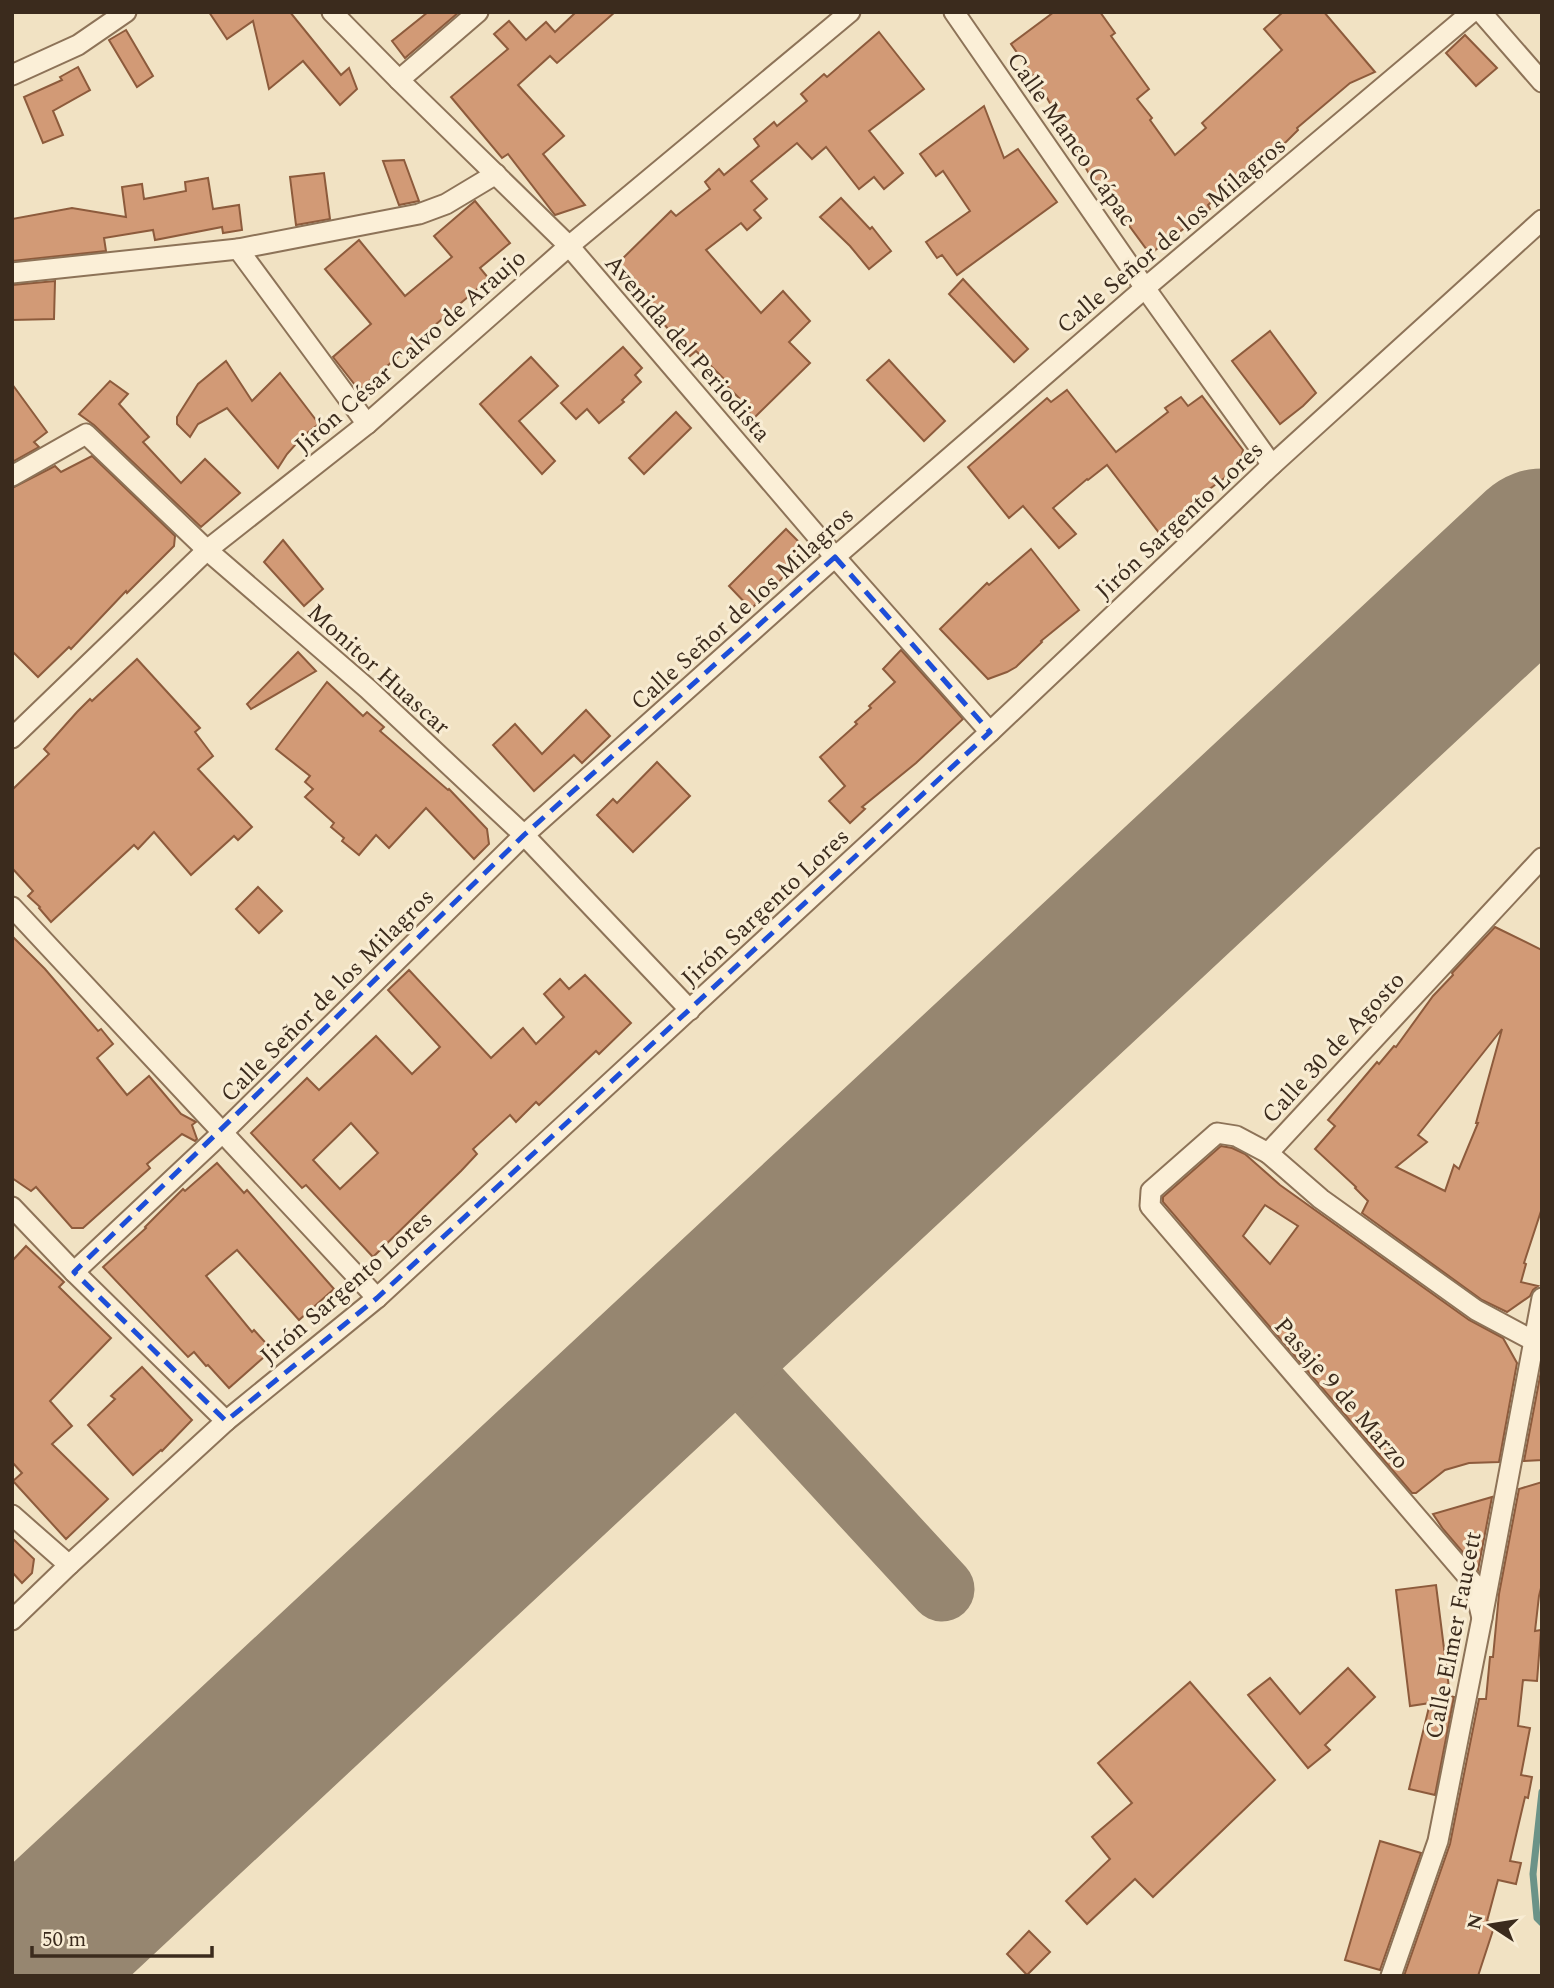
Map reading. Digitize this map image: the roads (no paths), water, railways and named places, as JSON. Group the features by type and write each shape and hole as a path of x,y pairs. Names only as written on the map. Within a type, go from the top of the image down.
{"street":[{"path":"12,75 78,45 126,12"},
{"name":"Avenida del Periodista","path":"332,12 569,246 835,557 990,732"},
{"path":"399,80 478,12"},
{"name":"Jirón César Calvo de Araujo","path":"12,738 207,551 367,424 569,246 850,12"},
{"name":"Calle Manco Cápac","path":"954,12 1272,466"},
{"name":"Calle Señor de los Milagros","path":"74,1272 222,1133 523,835 835,557 1145,288 1472,12"},
{"path":"1481,12 1542,82"},
{"path":"12,273 237,249 419,214 446,204 496,174"},
{"name":"Jirón Sargento Lores","path":"12,1620 226,1421 377,1298 990,732 1272,466 1542,220"},
{"path":"237,249 367,424"},
{"name":"Monitor Huascar","path":"12,476 86,434 207,551 368,689 523,835 690,1010"},
{"name":"Calle 30 de Agosto","path":"1150,1206 1151,1191 1217,1133 1236,1136 1268,1153 1540,866"},
{"path":"12,907 377,1298"},
{"path":"1268,1153 1321,1199 1476,1310 1534,1341"},
{"name":"Pasaje 9 de Marzo","path":"1150,1206 1474,1584 1482,1618"},
{"path":"12,1207 74,1272 226,1421"},
{"name":"Calle Elmer Faucett","path":"1391,1976 1438,1841 1542,1298"},
{"path":"12,1515 69,1565"}],"waterway":[{"path":"1542,1792 1533,1874 1537,1918 1542,1923"}]}
